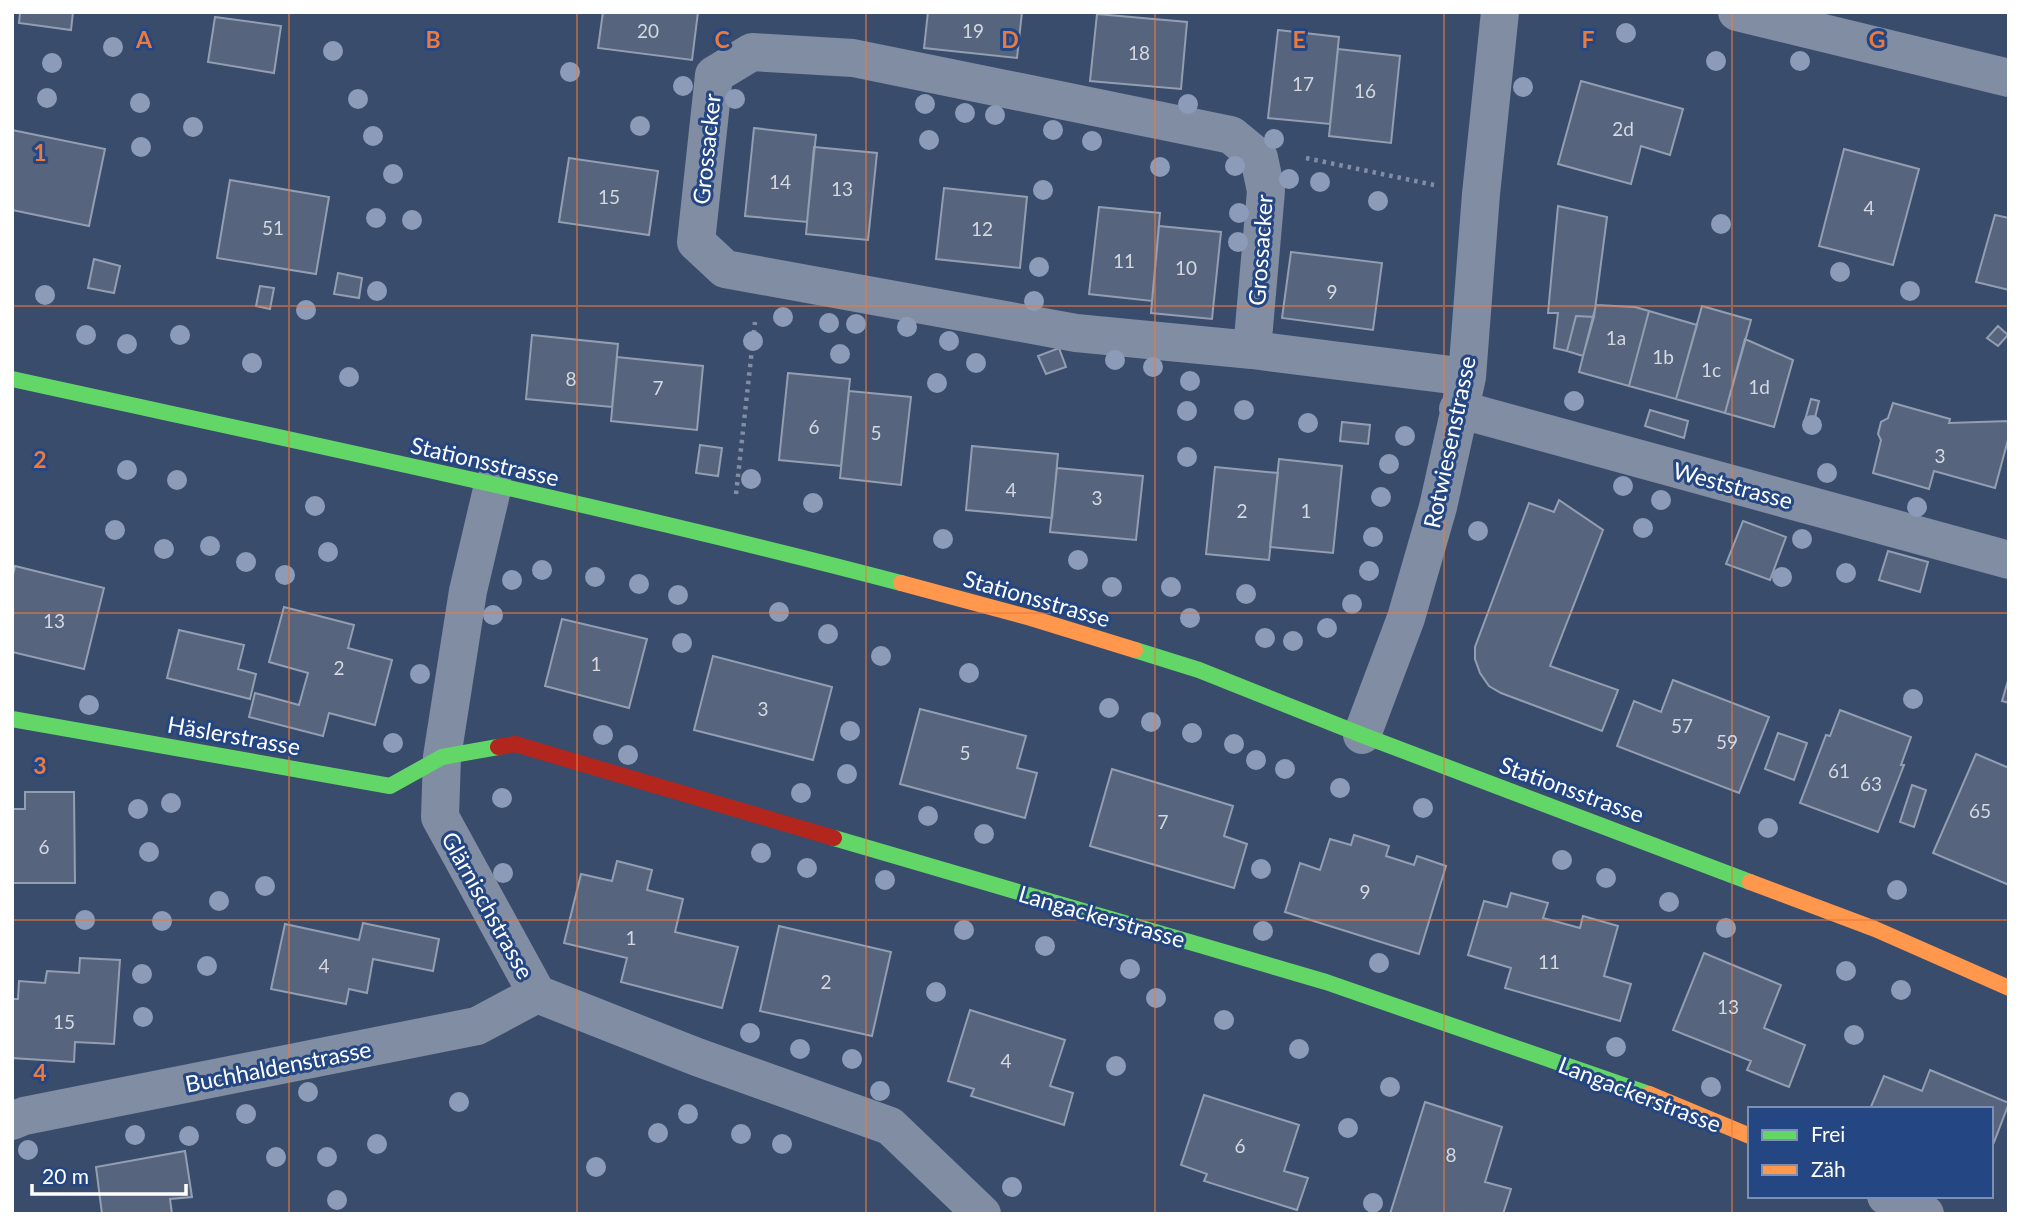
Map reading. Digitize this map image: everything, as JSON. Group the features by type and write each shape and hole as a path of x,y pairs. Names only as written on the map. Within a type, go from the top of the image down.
{"street":[{"name":"Rotwiesenstrasse","path":"1362,735 1406,618 1438,507 1462,393 1500,12"},
{"path":"1737,12 2009,78"},
{"name":"Grossacker","path":"1252,350 1266,191 1259,158 1231,135 853,58 752,52 714,75 696,242 725,269 1076,333 1252,350 1462,393"},
{"name":"Stationsstrasse","path":"12,379 493,485 793,555 1031,618 1199,670 1362,735 1862,924 2009,988"},
{"name":"Weststrasse","path":"1462,393 2009,560"},
{"name":"Glärnischstrasse","path":"493,485 468,591 442,757 440,817 537,994 698,1057 890,1126 982,1214"},
{"name":"Häslerstrasse","path":"12,719 390,786 442,757"},
{"name":"Langackerstrasse","path":"442,757 515,744 1326,982 1673,1102 1748,1135"},
{"name":"Buchhaldenstrasse","path":"12,1121 477,1026 537,994"},
{"path":"1890,1198 1925,1214"}],"path":[{"path":"1259,158 1304,158 1481,194"},
{"path":"735,503 760,275"}],"building":[{"path":"20,12 73,12 71,30 19,23"},
{"path":"603,12 698,12 692,60 598,48"},
{"path":"928,12 1022,12 1017,58 924,48"},
{"path":"1097,14 1187,22 1181,89 1090,81"},
{"path":"215,17 281,26 274,73 208,62"},
{"path":"1278,30 1339,37 1330,124 1268,118"},
{"path":"1338,49 1400,56 1391,143 1329,136"},
{"path":"1581,81 1683,109 1670,155 1641,146 1631,184 1558,164"},
{"path":"754,128 816,135 807,222 745,216"},
{"path":"12,130 105,149 89,226 12,210"},
{"path":"814,147 877,153 868,240 806,234"},
{"path":"1844,149 1919,169 1893,265 1819,246"},
{"path":"569,158 658,171 649,235 559,222"},
{"path":"230,180 329,197 316,274 217,258"},
{"path":"944,188 1027,197 1020,268 936,259"},
{"path":"1558,206 1607,217 1594,317 1576,316 1567,351 1554,348 1558,313 1548,313"},
{"path":"1099,207 1160,213 1152,301 1089,294"},
{"path":"1995,215 2009,218 2009,290 1976,282"},
{"path":"1159,226 1221,232 1212,319 1151,313"},
{"path":"1291,252 1382,263 1373,330 1282,318"},
{"path":"94,259 120,266 114,293 88,288"},
{"path":"338,273 362,278 359,298 334,294"},
{"path":"260,286 274,288 270,309 256,306"},
{"path":"1596,305 1635,307 1649,311 1629,386 1579,372"},
{"path":"1702,306 1751,320 1725,413 1676,399"},
{"path":"1649,311 1697,325 1676,399 1629,386"},
{"path":"1576,316 1594,317 1583,356 1567,351"},
{"path":"1998,326 2008,335 1998,346 1987,338"},
{"path":"532,335 618,344 612,407 526,399"},
{"path":"1745,339 1793,360 1774,427 1725,413"},
{"path":"1059,348 1066,367 1046,374 1038,356"},
{"path":"617,357 703,366 697,430 611,421"},
{"path":"788,373 850,379 841,466 779,460"},
{"path":"849,391 911,397 901,485 840,478"},
{"path":"1811,399 1819,401 1814,422 1805,420"},
{"path":"1893,403 1950,419 1949,423 2009,421 2009,436 1995,488 1934,471 1929,489 1873,473 1881,440 1878,434 1881,422 1888,418"},
{"path":"1650,410 1688,421 1684,438 1645,426"},
{"path":"1342,422 1370,425 1368,444 1340,441"},
{"path":"700,445 722,448 718,476 696,473"},
{"path":"972,446 1058,454 1052,518 966,510"},
{"path":"1279,459 1342,466 1333,553 1270,547"},
{"path":"1215,467 1278,473 1269,560 1206,554"},
{"path":"1057,468 1143,476 1136,540 1050,532"},
{"path":"1559,500 1603,530 1550,666 1618,690 1602,731 1501,693 1489,686 1475,659 1475,647 1529,503 1554,512"},
{"path":"1743,521 1786,537 1770,580 1726,564"},
{"path":"1888,551 1928,562 1920,592 1879,580"},
{"path":"15,566 104,588 84,669 12,652 12,579"},
{"path":"284,607 354,625 348,648 392,660 375,725 329,713 323,736 249,717 255,693 299,705 308,673 269,662"},
{"path":"562,619 647,639 629,708 545,686"},
{"path":"179,630 244,645 238,669 256,674 250,699 167,678"},
{"path":"713,656 832,687 813,760 694,730"},
{"path":"2009,677 2009,703 2002,701"},
{"path":"1673,680 1769,717 1739,793 1617,746 1634,701 1661,712"},
{"path":"920,709 1026,736 1017,768 1037,773 1025,818 900,784"},
{"path":"1840,710 1911,737 1901,765 1904,765 1878,832 1800,803 1826,735 1830,736"},
{"path":"1778,733 1807,743 1794,780 1765,769"},
{"path":"1976,754 2009,768 2009,885 1933,853"},
{"path":"1112,769 1233,806 1224,836 1247,844 1234,888 1090,846"},
{"path":"1912,785 1926,790 1914,827 1900,822"},
{"path":"25,792 74,792 75,883 12,883 12,809 25,809"},
{"path":"1354,835 1389,846 1386,856 1414,865 1417,856 1446,866 1419,954 1285,912 1300,863 1320,870 1330,839 1351,845"},
{"path":"617,861 652,870 647,890 683,899 675,932 738,947 722,1008 621,982 627,958 564,943 581,874 612,881"},
{"path":"1511,893 1548,903 1543,918 1580,928 1583,916 1618,926 1604,976 1631,984 1620,1021 1505,988 1511,968 1468,955 1484,901 1507,907"},
{"path":"363,923 439,939 433,971 373,959 367,993 349,989 346,1004 271,989 285,924 359,940"},
{"path":"779,926 891,952 872,1036 760,1011"},
{"path":"1704,953 1781,985 1764,1028 1805,1045 1789,1087 1747,1070 1751,1061 1673,1030"},
{"path":"80,958 120,960 114,1044 75,1042 74,1062 12,1058 12,999 18,999 19,981 45,983 47,971 79,973"},
{"path":"970,1010 1065,1040 1050,1086 1073,1093 1064,1125 971,1096 974,1089 948,1081"},
{"path":"1930,1070 2009,1103 1993,1145 1993,1107 1871,1107 1884,1076 1922,1091"},
{"path":"1204,1095 1299,1125 1284,1171 1308,1178 1297,1210 1204,1181 1207,1174 1181,1165"},
{"path":"1425,1102 1502,1127 1485,1182 1511,1189 1503,1214 1390,1214"},
{"path":"185,1151 192,1197 170,1199 172,1214 102,1214 96,1167"}],"traffic: fast":[{"path":"12,379 569,502 901,583"},
{"path":"1135,650 1199,670 1362,735 1750,882"},
{"path":"12,719 390,786 442,757 498,747"},
{"path":"834,838 1326,982 1649,1094"}],"traffic: slow":[{"path":"901,583 1031,618 1135,650"},
{"path":"1750,882 1875,929 2009,988"},
{"path":"1649,1094 1748,1135"}],"traffic: jam":[{"path":"498,747 515,744 834,838"}]}
